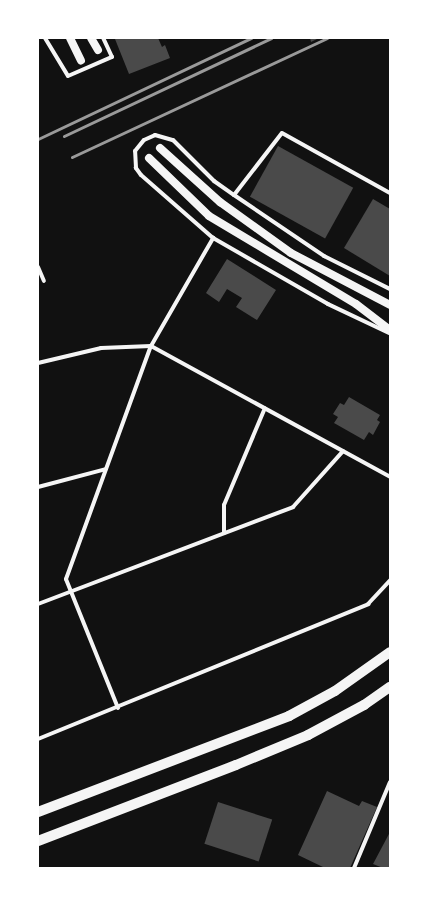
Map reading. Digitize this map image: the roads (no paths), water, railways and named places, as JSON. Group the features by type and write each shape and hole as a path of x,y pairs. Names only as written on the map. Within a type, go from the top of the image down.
{"main road":[{"path":"70,38 81,60"},
{"path":"91,38 98,50"},
{"path":"160,148 220,202 290,253 390,305"},
{"path":"149,158 209,216 356,304 390,332"},
{"path":"38,812 289,716 335,691 390,652"},
{"path":"38,841 236,766 308,735 364,705 390,687"}],"street":[{"path":"45,38 68,76 112,57 103,38"},
{"path":"234,195 282,133 390,193"},
{"path":"390,289 324,256 234,195 214,180 173,140 164,135 155,135 144,140 135,151 136,168 141,175 213,238 328,304 390,332"},
{"path":"118,708 66,579 151,346 213,238"},
{"path":"38,267 44,281"},
{"path":"38,363 101,348 151,346 390,477"},
{"path":"224,533 224,505 265,408"},
{"path":"38,604 293,507 343,451"},
{"path":"38,487 106,469"},
{"path":"38,739 118,708 368,604 390,580"},
{"path":"354,868 390,782"}],"railway":[{"path":"38,139 251,38"},
{"path":"64,136 271,38"},
{"path":"72,157 327,38"}]}
